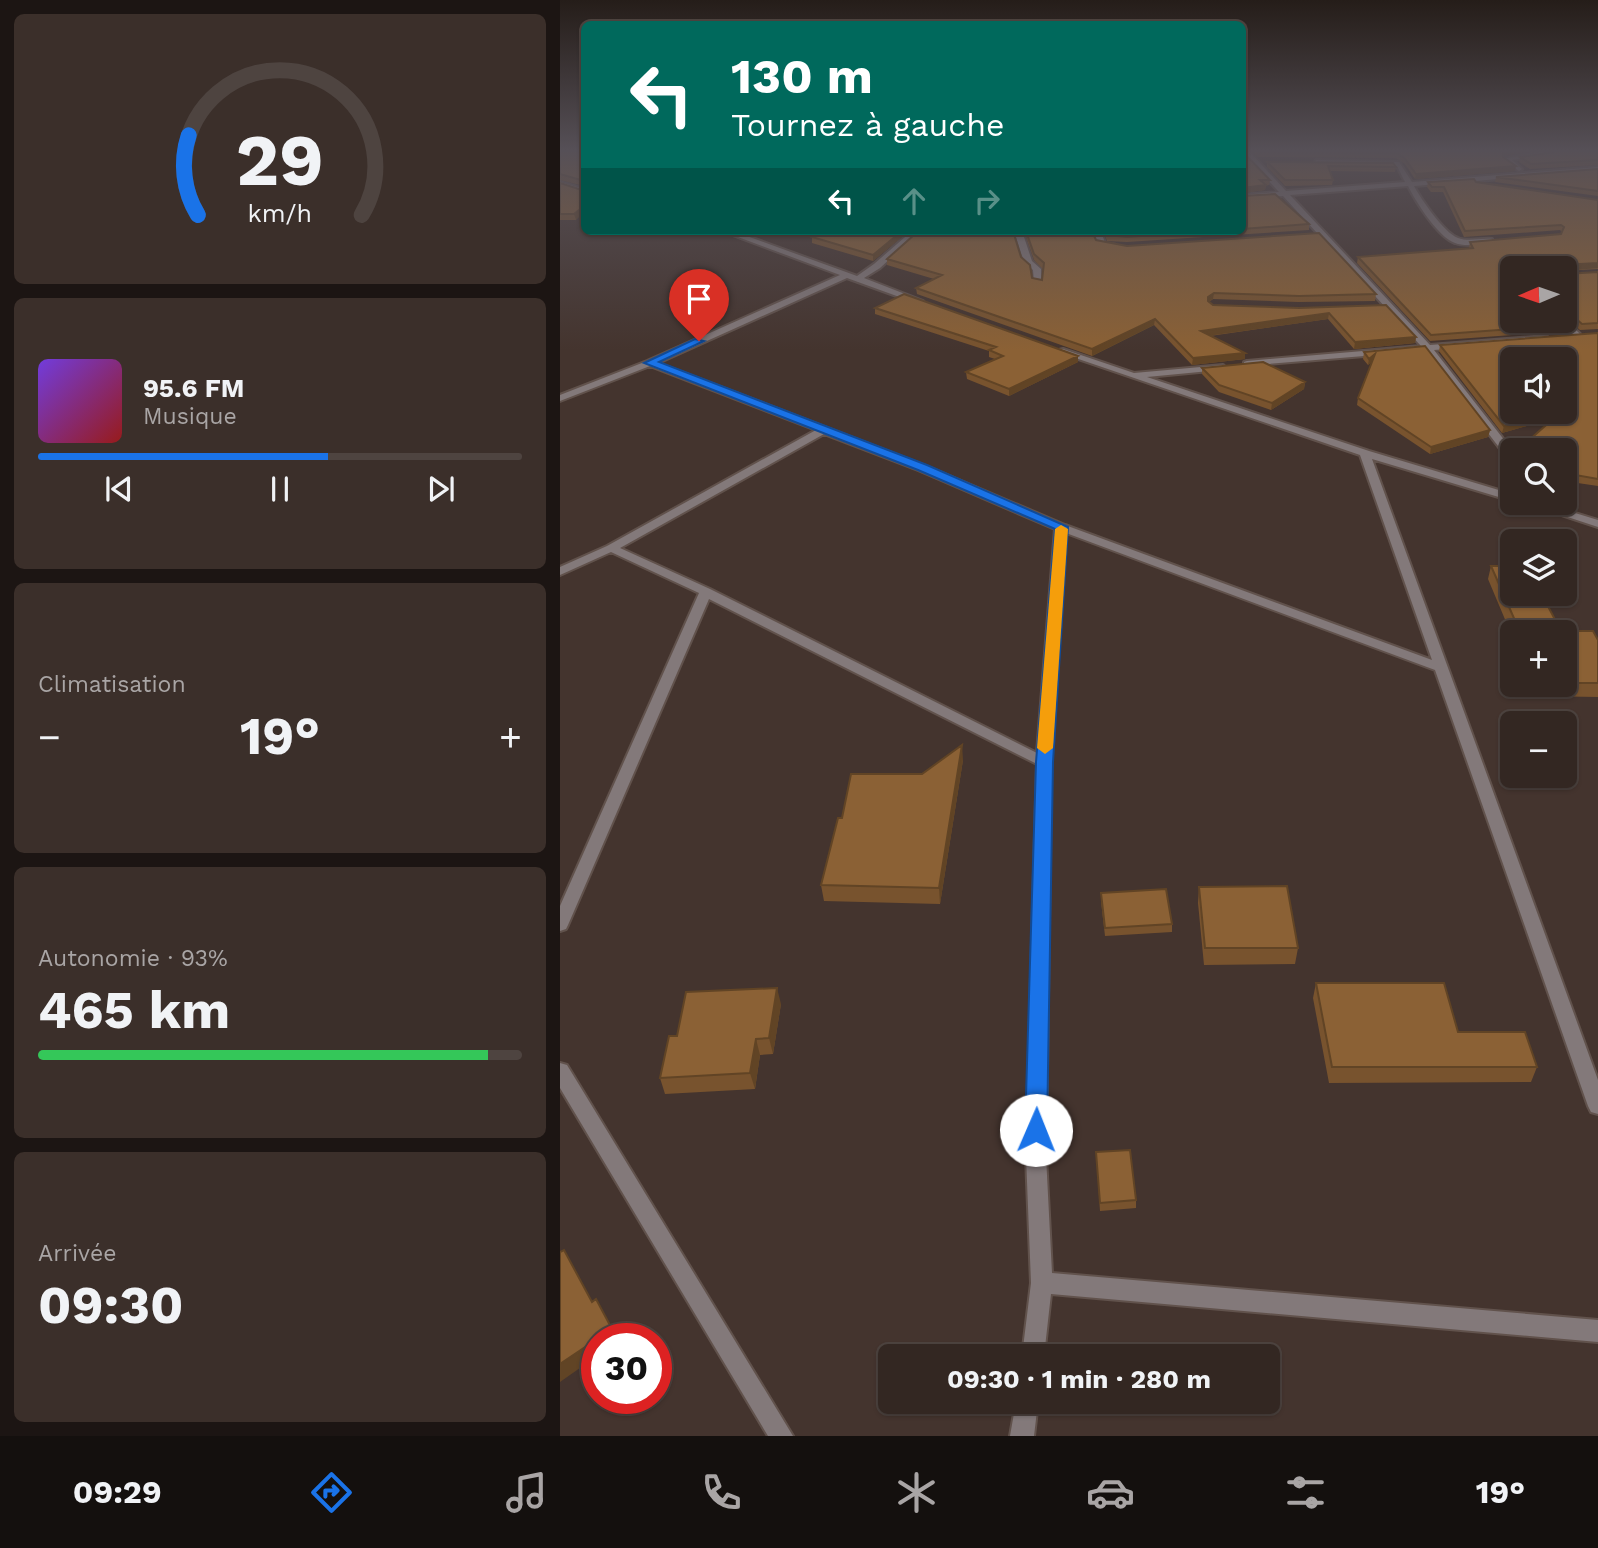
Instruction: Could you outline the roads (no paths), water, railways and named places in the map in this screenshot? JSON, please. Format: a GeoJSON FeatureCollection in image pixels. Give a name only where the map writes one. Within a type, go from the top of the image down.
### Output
{"type":"FeatureCollection","features":[{"type":"Feature","properties":{"kind":"street"},"geometry":{"type":"LineString","coordinates":[[1304,216],[1427,346],[1500,441]]}},
{"type":"Feature","properties":{"kind":"street"},"geometry":{"type":"LineString","coordinates":[[1431,216],[1454,240],[1467,243],[1498,240]]}},
{"type":"Feature","properties":{"kind":"street"},"geometry":{"type":"LineString","coordinates":[[1307,235],[1321,234]]}},
{"type":"Feature","properties":{"kind":"street"},"geometry":{"type":"LineString","coordinates":[[737,235],[933,306]]}},
{"type":"Feature","properties":{"kind":"street"},"geometry":{"type":"LineString","coordinates":[[857,279],[915,235]]}},
{"type":"Feature","properties":{"kind":"street"},"geometry":{"type":"LineString","coordinates":[[1019,235],[1028,262],[1037,269],[1038,282]]}},
{"type":"Feature","properties":{"kind":"street"},"geometry":{"type":"LineString","coordinates":[[1098,235],[1101,245],[1127,247]]}},
{"type":"Feature","properties":{"kind":"street"},"geometry":{"type":"LineString","coordinates":[[560,398],[650,363],[846,275]]}},
{"type":"Feature","properties":{"kind":"street"},"geometry":{"type":"LineString","coordinates":[[1376,306],[1389,305]]}},
{"type":"Feature","properties":{"kind":"street"},"geometry":{"type":"LineString","coordinates":[[1564,337],[1583,335],[1577,330]]}},
{"type":"Feature","properties":{"kind":"street"},"geometry":{"type":"LineString","coordinates":[[1129,375],[1550,337]]}},
{"type":"Feature","properties":{"kind":"street"},"geometry":{"type":"LineString","coordinates":[[1045,345],[1365,453],[1500,494]]}},
{"type":"Feature","properties":{"kind":"street"},"geometry":{"type":"LineString","coordinates":[[650,363],[922,468],[1061,527],[1442,668]]}},
{"type":"Feature","properties":{"kind":"street"},"geometry":{"type":"LineString","coordinates":[[560,572],[611,548],[824,430]]}},
{"type":"Feature","properties":{"kind":"street"},"geometry":{"type":"LineString","coordinates":[[1365,453],[1529,920],[1598,1106]]}},
{"type":"Feature","properties":{"kind":"street"},"geometry":{"type":"LineString","coordinates":[[1569,515],[1598,524]]}},
{"type":"Feature","properties":{"kind":"street"},"geometry":{"type":"LineString","coordinates":[[1034,1344],[1042,1283],[1036,1156],[1044,762],[1061,527]]}},
{"type":"Feature","properties":{"kind":"street"},"geometry":{"type":"LineString","coordinates":[[611,548],[706,592],[1044,762]]}},
{"type":"Feature","properties":{"kind":"street"},"geometry":{"type":"LineString","coordinates":[[560,925],[706,592]]}},
{"type":"Feature","properties":{"kind":"street"},"geometry":{"type":"LineString","coordinates":[[560,1071],[781,1436]]}},
{"type":"Feature","properties":{"kind":"street"},"geometry":{"type":"LineString","coordinates":[[1042,1283],[1598,1331]]}},
{"type":"Feature","properties":{"kind":"street"},"geometry":{"type":"LineString","coordinates":[[1022,1436],[1025,1414]]}}]}
